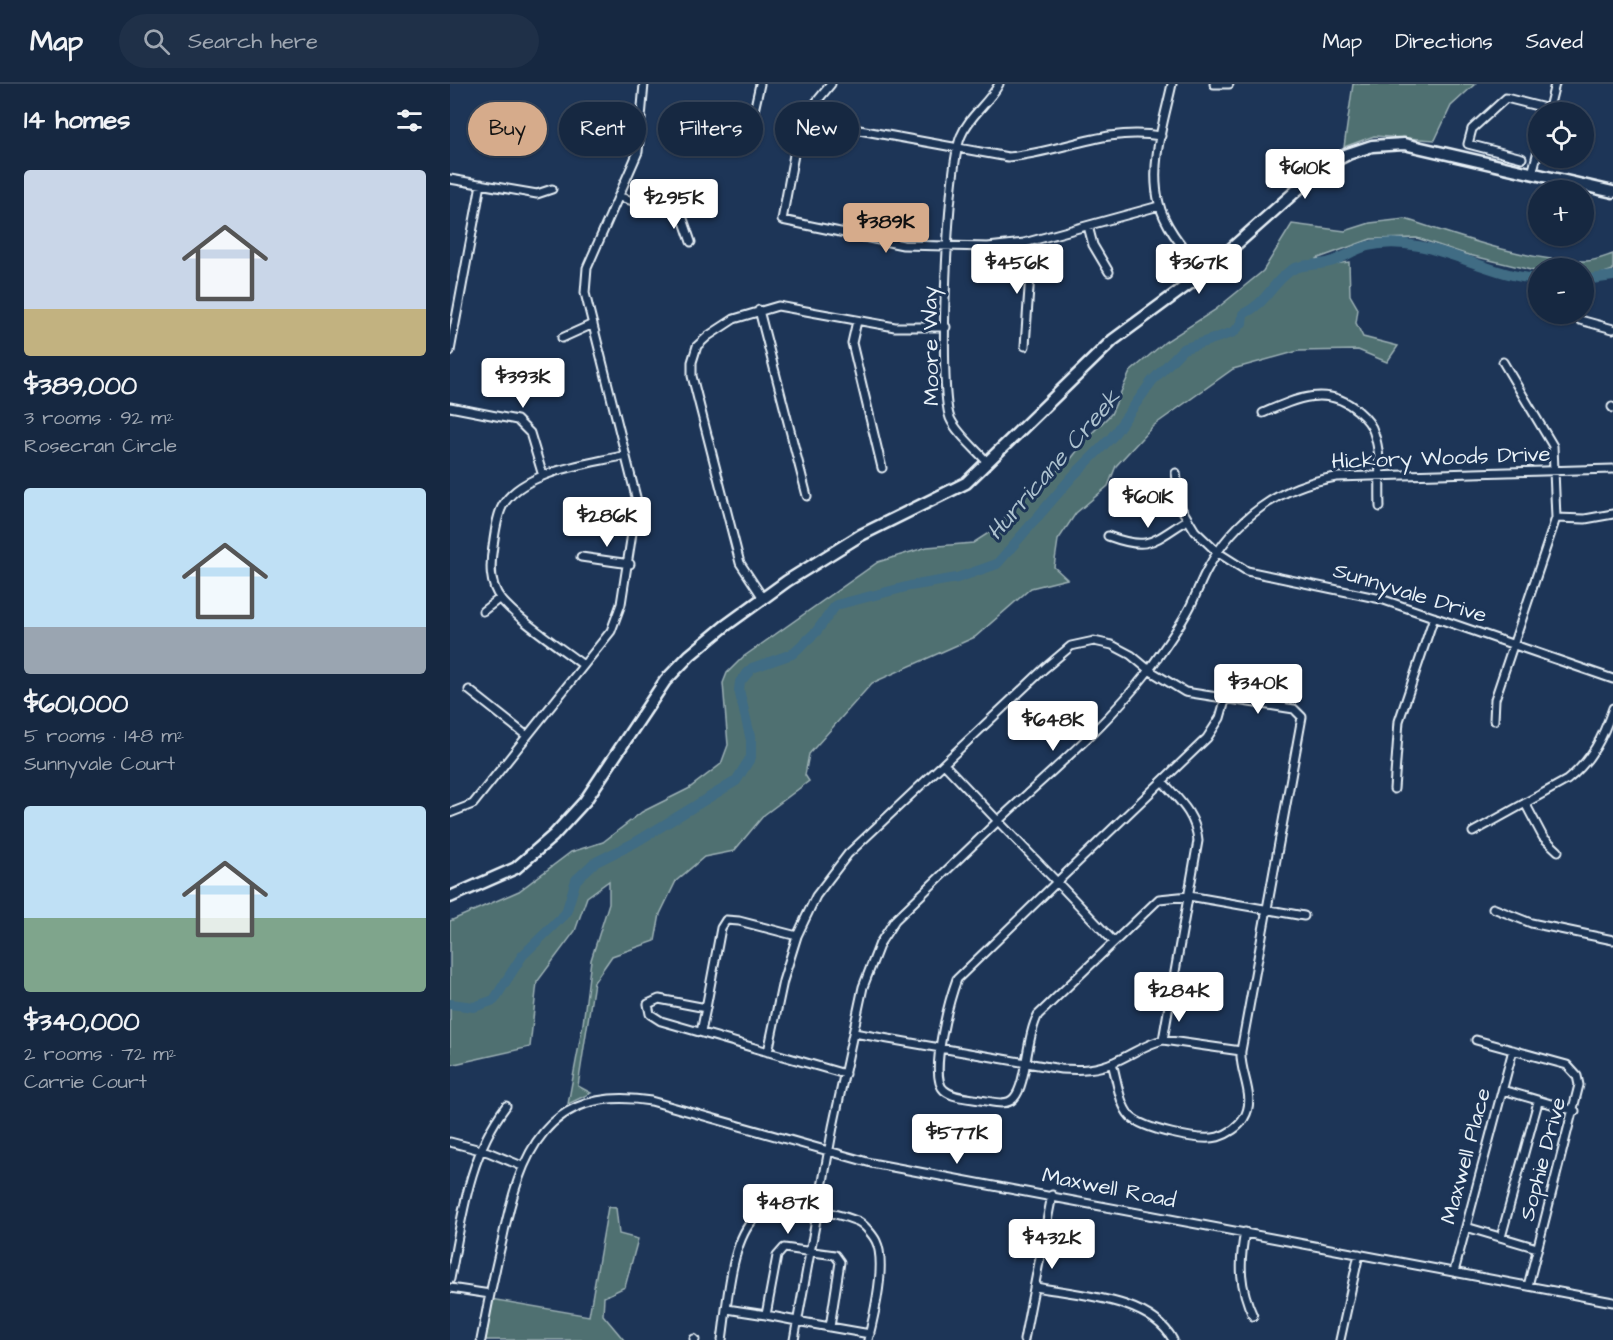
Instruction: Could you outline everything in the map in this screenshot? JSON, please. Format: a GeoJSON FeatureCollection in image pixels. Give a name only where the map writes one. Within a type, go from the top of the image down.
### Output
{"type":"FeatureCollection","features":[{"type":"Feature","properties":{"kind":"main road"},"geometry":{"type":"LineString","coordinates":[[450,897],[516,867],[553,836],[585,801],[665,681],[690,655],[763,598],[861,534],[966,483],[988,464],[1098,353],[1204,273],[1323,167],[1347,154],[1377,145],[1404,144],[1432,148],[1613,192]]}},
{"type":"Feature","properties":{"kind":"street"},"geometry":{"type":"LineString","coordinates":[[450,813],[473,804],[611,631],[621,604],[630,564],[637,501],[585,293],[587,268],[638,152],[644,84]]}},
{"type":"Feature","properties":{"kind":"street"},"geometry":{"type":"LineString","coordinates":[[756,102],[760,84]]}},
{"type":"Feature","properties":{"kind":"street"},"geometry":{"type":"LineString","coordinates":[[815,102],[831,84]]}},
{"type":"Feature","properties":{"kind":"street","name":"Moore Way"},"geometry":{"type":"LineString","coordinates":[[988,464],[951,420],[946,401],[948,246],[950,182],[961,134],[999,84]]}},
{"type":"Feature","properties":{"kind":"street"},"geometry":{"type":"LineString","coordinates":[[1172,84],[1156,174],[1159,206],[1170,228],[1204,273]]}},
{"type":"Feature","properties":{"kind":"street"},"geometry":{"type":"LineString","coordinates":[[1214,84],[1228,84]]}},
{"type":"Feature","properties":{"kind":"street"},"geometry":{"type":"LineString","coordinates":[[1550,102],[1555,84]]}},
{"type":"Feature","properties":{"kind":"street"},"geometry":{"type":"LineString","coordinates":[[1522,158],[1468,144],[1472,129],[1506,98],[1528,105]]}},
{"type":"Feature","properties":{"kind":"street"},"geometry":{"type":"LineString","coordinates":[[859,130],[1008,157],[1025,156],[1119,133],[1161,136]]}},
{"type":"Feature","properties":{"kind":"street"},"geometry":{"type":"LineString","coordinates":[[794,156],[782,220],[903,245],[988,247],[1024,243],[1159,206]]}},
{"type":"Feature","properties":{"kind":"street"},"geometry":{"type":"LineString","coordinates":[[1532,174],[1534,168]]}},
{"type":"Feature","properties":{"kind":"street"},"geometry":{"type":"LineString","coordinates":[[450,179],[537,194],[552,189]]}},
{"type":"Feature","properties":{"kind":"street"},"geometry":{"type":"LineString","coordinates":[[450,351],[481,184]]}},
{"type":"Feature","properties":{"kind":"street"},"geometry":{"type":"LineString","coordinates":[[620,197],[652,207],[680,210],[701,195]]}},
{"type":"Feature","properties":{"kind":"street"},"geometry":{"type":"LineString","coordinates":[[680,210],[691,242]]}},
{"type":"Feature","properties":{"kind":"street"},"geometry":{"type":"LineString","coordinates":[[1088,226],[1093,245],[1109,272]]}},
{"type":"Feature","properties":{"kind":"street"},"geometry":{"type":"LineString","coordinates":[[1024,243],[1030,274],[1025,346]]}},
{"type":"Feature","properties":{"kind":"street"},"geometry":{"type":"LineString","coordinates":[[763,598],[740,563],[693,376],[692,362],[697,346],[734,319],[778,306],[895,327],[946,327]]}},
{"type":"Feature","properties":{"kind":"street"},"geometry":{"type":"LineString","coordinates":[[759,310],[807,496]]}},
{"type":"Feature","properties":{"kind":"street"},"geometry":{"type":"LineString","coordinates":[[857,321],[852,343],[882,468]]}},
{"type":"Feature","properties":{"kind":"street"},"geometry":{"type":"LineString","coordinates":[[562,338],[593,324]]}},
{"type":"Feature","properties":{"kind":"street"},"geometry":{"type":"LineString","coordinates":[[1592,324],[1613,329]]}},
{"type":"Feature","properties":{"kind":"street"},"geometry":{"type":"LineString","coordinates":[[1494,720],[1495,699],[1556,518],[1556,472],[1553,446],[1503,362]]}},
{"type":"Feature","properties":{"kind":"street"},"geometry":{"type":"LineString","coordinates":[[1263,413],[1313,395],[1346,402],[1362,415],[1374,432],[1380,507]]}},
{"type":"Feature","properties":{"kind":"street"},"geometry":{"type":"LineString","coordinates":[[450,407],[517,420],[530,433],[543,476]]}},
{"type":"Feature","properties":{"kind":"street"},"geometry":{"type":"LineString","coordinates":[[583,665],[500,598],[492,581],[490,561],[503,504],[519,487],[543,476],[626,455]]}},
{"type":"Feature","properties":{"kind":"street","name":"Hickory Woods Drive"},"geometry":{"type":"LineString","coordinates":[[794,1340],[816,1212],[863,987],[880,943],[895,920],[1107,718],[1149,670],[1190,607],[1217,552],[1253,512],[1283,493],[1317,480],[1378,474],[1613,469]]}},
{"type":"Feature","properties":{"kind":"street","name":"Sunnyvale Drive"},"geometry":{"type":"LineString","coordinates":[[1176,473],[1177,496],[1187,520],[1195,531],[1234,565],[1264,576],[1357,592],[1613,679]]}},
{"type":"Feature","properties":{"kind":"street"},"geometry":{"type":"LineString","coordinates":[[1556,518],[1585,519],[1613,514]]}},
{"type":"Feature","properties":{"kind":"street"},"geometry":{"type":"LineString","coordinates":[[1107,536],[1132,545],[1144,545],[1187,520]]}},
{"type":"Feature","properties":{"kind":"street"},"geometry":{"type":"LineString","coordinates":[[581,557],[630,564]]}},
{"type":"Feature","properties":{"kind":"street"},"geometry":{"type":"LineString","coordinates":[[483,611],[500,598]]}},
{"type":"Feature","properties":{"kind":"street"},"geometry":{"type":"LineString","coordinates":[[1394,789],[1399,721],[1434,617]]}},
{"type":"Feature","properties":{"kind":"street"},"geometry":{"type":"LineString","coordinates":[[768,1052],[783,981],[797,936],[816,896],[848,854],[1071,646],[1094,641],[1112,645],[1131,655],[1149,670],[1185,692],[1294,709],[1299,712],[1302,727],[1241,1051],[1241,1068],[1248,1092],[1248,1107],[1239,1124],[1230,1132],[1217,1137],[1191,1136],[1148,1127],[1137,1122],[1126,1110],[1112,1063]]}},
{"type":"Feature","properties":{"kind":"street"},"geometry":{"type":"LineString","coordinates":[[469,690],[527,736]]}},
{"type":"Feature","properties":{"kind":"street"},"geometry":{"type":"LineString","coordinates":[[1226,697],[1220,718],[1207,738],[957,980],[951,996],[941,1048],[939,1080],[944,1090],[953,1095],[1001,1103],[1010,1101],[1019,1090],[1030,1028],[1038,1015],[1159,899],[1189,896],[1304,916]]}},
{"type":"Feature","properties":{"kind":"street"},"geometry":{"type":"LineString","coordinates":[[1473,832],[1567,780],[1581,769],[1599,744],[1613,708]]}},
{"type":"Feature","properties":{"kind":"street"},"geometry":{"type":"LineString","coordinates":[[944,764],[1113,942]]}},
{"type":"Feature","properties":{"kind":"street"},"geometry":{"type":"LineString","coordinates":[[1163,782],[1184,805],[1195,822],[1198,841],[1163,1040]]}},
{"type":"Feature","properties":{"kind":"street"},"geometry":{"type":"LineString","coordinates":[[1525,803],[1543,837],[1558,851]]}},
{"type":"Feature","properties":{"kind":"street"},"geometry":{"type":"LineString","coordinates":[[1493,908],[1531,923],[1613,940]]}},
{"type":"Feature","properties":{"kind":"street"},"geometry":{"type":"LineString","coordinates":[[701,1032],[723,923],[739,921],[797,936]]}},
{"type":"Feature","properties":{"kind":"street"},"geometry":{"type":"LineString","coordinates":[[706,1008],[658,999],[648,1004],[648,1010],[654,1017],[845,1074]]}},
{"type":"Feature","properties":{"kind":"street"},"geometry":{"type":"LineString","coordinates":[[854,1033],[1083,1070],[1112,1063],[1163,1040],[1241,1051]]}},
{"type":"Feature","properties":{"kind":"street","name":"Sophie Drive"},"geometry":{"type":"LineString","coordinates":[[1476,1040],[1556,1061],[1573,1071],[1580,1085],[1528,1286]]}},
{"type":"Feature","properties":{"kind":"street","name":"Maxwell Place"},"geometry":{"type":"LineString","coordinates":[[1454,1272],[1513,1050]]}},
{"type":"Feature","properties":{"kind":"street"},"geometry":{"type":"LineString","coordinates":[[1503,1090],[1575,1111]]}},
{"type":"Feature","properties":{"kind":"street","name":"Maxwell Road"},"geometry":{"type":"LineString","coordinates":[[482,1340],[504,1227],[522,1166],[536,1140],[557,1119],[582,1106],[609,1099],[651,1101],[871,1163],[1052,1195],[1613,1302]]}},
{"type":"Feature","properties":{"kind":"street"},"geometry":{"type":"LineString","coordinates":[[1501,1238],[1538,1102]]}},
{"type":"Feature","properties":{"kind":"street"},"geometry":{"type":"LineString","coordinates":[[450,1279],[471,1178],[490,1129],[506,1106]]}},
{"type":"Feature","properties":{"kind":"street"},"geometry":{"type":"LineString","coordinates":[[450,1142],[481,1150],[522,1166]]}},
{"type":"Feature","properties":{"kind":"street"},"geometry":{"type":"LineString","coordinates":[[1024,1340],[1052,1195]]}},
{"type":"Feature","properties":{"kind":"street"},"geometry":{"type":"LineString","coordinates":[[722,1340],[727,1309],[742,1236],[753,1221],[767,1210],[790,1208],[859,1222],[876,1241],[881,1269],[869,1337],[830,1327],[727,1309]]}},
{"type":"Feature","properties":{"kind":"street"},"geometry":{"type":"LineString","coordinates":[[1466,1227],[1537,1248]]}},
{"type":"Feature","properties":{"kind":"street"},"geometry":{"type":"LineString","coordinates":[[1245,1232],[1240,1276],[1244,1297],[1253,1316]]}},
{"type":"Feature","properties":{"kind":"street"},"geometry":{"type":"LineString","coordinates":[[766,1315],[779,1251],[792,1247],[810,1250],[835,1255],[840,1262],[830,1327]]}},
{"type":"Feature","properties":{"kind":"street"},"geometry":{"type":"LineString","coordinates":[[1340,1340],[1359,1254]]}},
{"type":"Feature","properties":{"kind":"street"},"geometry":{"type":"LineString","coordinates":[[1036,1287],[1136,1307],[1169,1333],[1173,1340]]}},
{"type":"Feature","properties":{"kind":"street"},"geometry":{"type":"LineString","coordinates":[[450,1288],[490,1294]]}},
{"type":"Feature","properties":{"kind":"green space"},"geometry":{"type":"Polygon","coordinates":[[[1353,84],[1475,84],[1451,106],[1435,140],[1374,136],[1344,147],[1353,84]]]}},
{"type":"Feature","properties":{"kind":"green space"},"geometry":{"type":"Polygon","coordinates":[[[889,209],[895,209],[899,216],[895,223],[889,223],[885,219],[885,213],[889,209]]]}},
{"type":"Feature","properties":{"kind":"green space"},"geometry":{"type":"Polygon","coordinates":[[[1405,219],[1495,247],[1542,258],[1528,258],[1528,269],[1465,254],[1417,238],[1371,239],[1316,259],[1320,266],[1349,262],[1350,295],[1358,309],[1356,323],[1363,337],[1398,346],[1387,362],[1358,350],[1298,351],[1233,369],[1153,426],[1116,466],[1108,486],[1076,513],[1058,540],[1054,567],[1067,579],[1031,588],[975,637],[872,683],[809,754],[805,775],[809,781],[764,815],[734,851],[704,857],[676,881],[660,914],[655,941],[612,956],[594,982],[578,1086],[591,1093],[568,1104],[583,1024],[591,960],[609,903],[609,881],[587,897],[575,931],[537,982],[530,1047],[450,1065],[450,921],[519,891],[571,852],[603,842],[642,812],[688,789],[721,764],[728,745],[723,683],[727,673],[743,657],[878,562],[927,547],[973,543],[998,527],[1021,495],[1067,464],[1088,437],[1111,414],[1130,372],[1165,342],[1215,310],[1263,271],[1292,224],[1345,231],[1370,223],[1405,219]]]}},
{"type":"Feature","properties":{"kind":"green space"},"geometry":{"type":"Polygon","coordinates":[[[1613,254],[1613,270],[1594,275],[1594,260],[1613,254]]]}},
{"type":"Feature","properties":{"kind":"green space"},"geometry":{"type":"Polygon","coordinates":[[[608,1207],[616,1208],[619,1234],[638,1239],[625,1287],[604,1297],[603,1315],[624,1340],[482,1340],[491,1299],[589,1316],[608,1207]]]}},
{"type":"Feature","properties":{"kind":"waterway","name":"Hurricane Creek"},"geometry":{"type":"LineString","coordinates":[[450,1004],[474,1007],[494,1000],[522,956],[566,913],[576,880],[594,863],[636,842],[736,781],[751,757],[751,740],[739,690],[740,682],[752,668],[792,654],[816,632],[836,605],[910,586],[957,578],[997,564],[1072,477],[1112,437],[1152,381],[1183,349],[1234,332],[1242,323],[1243,314],[1257,305],[1283,276],[1294,268],[1330,262],[1358,249],[1390,243],[1433,249],[1497,271],[1528,277]]}},
{"type":"Feature","properties":{"kind":"waterway","name":"Hurricane Creek"},"geometry":{"type":"LineString","coordinates":[[1594,279],[1613,276]]}}]}
